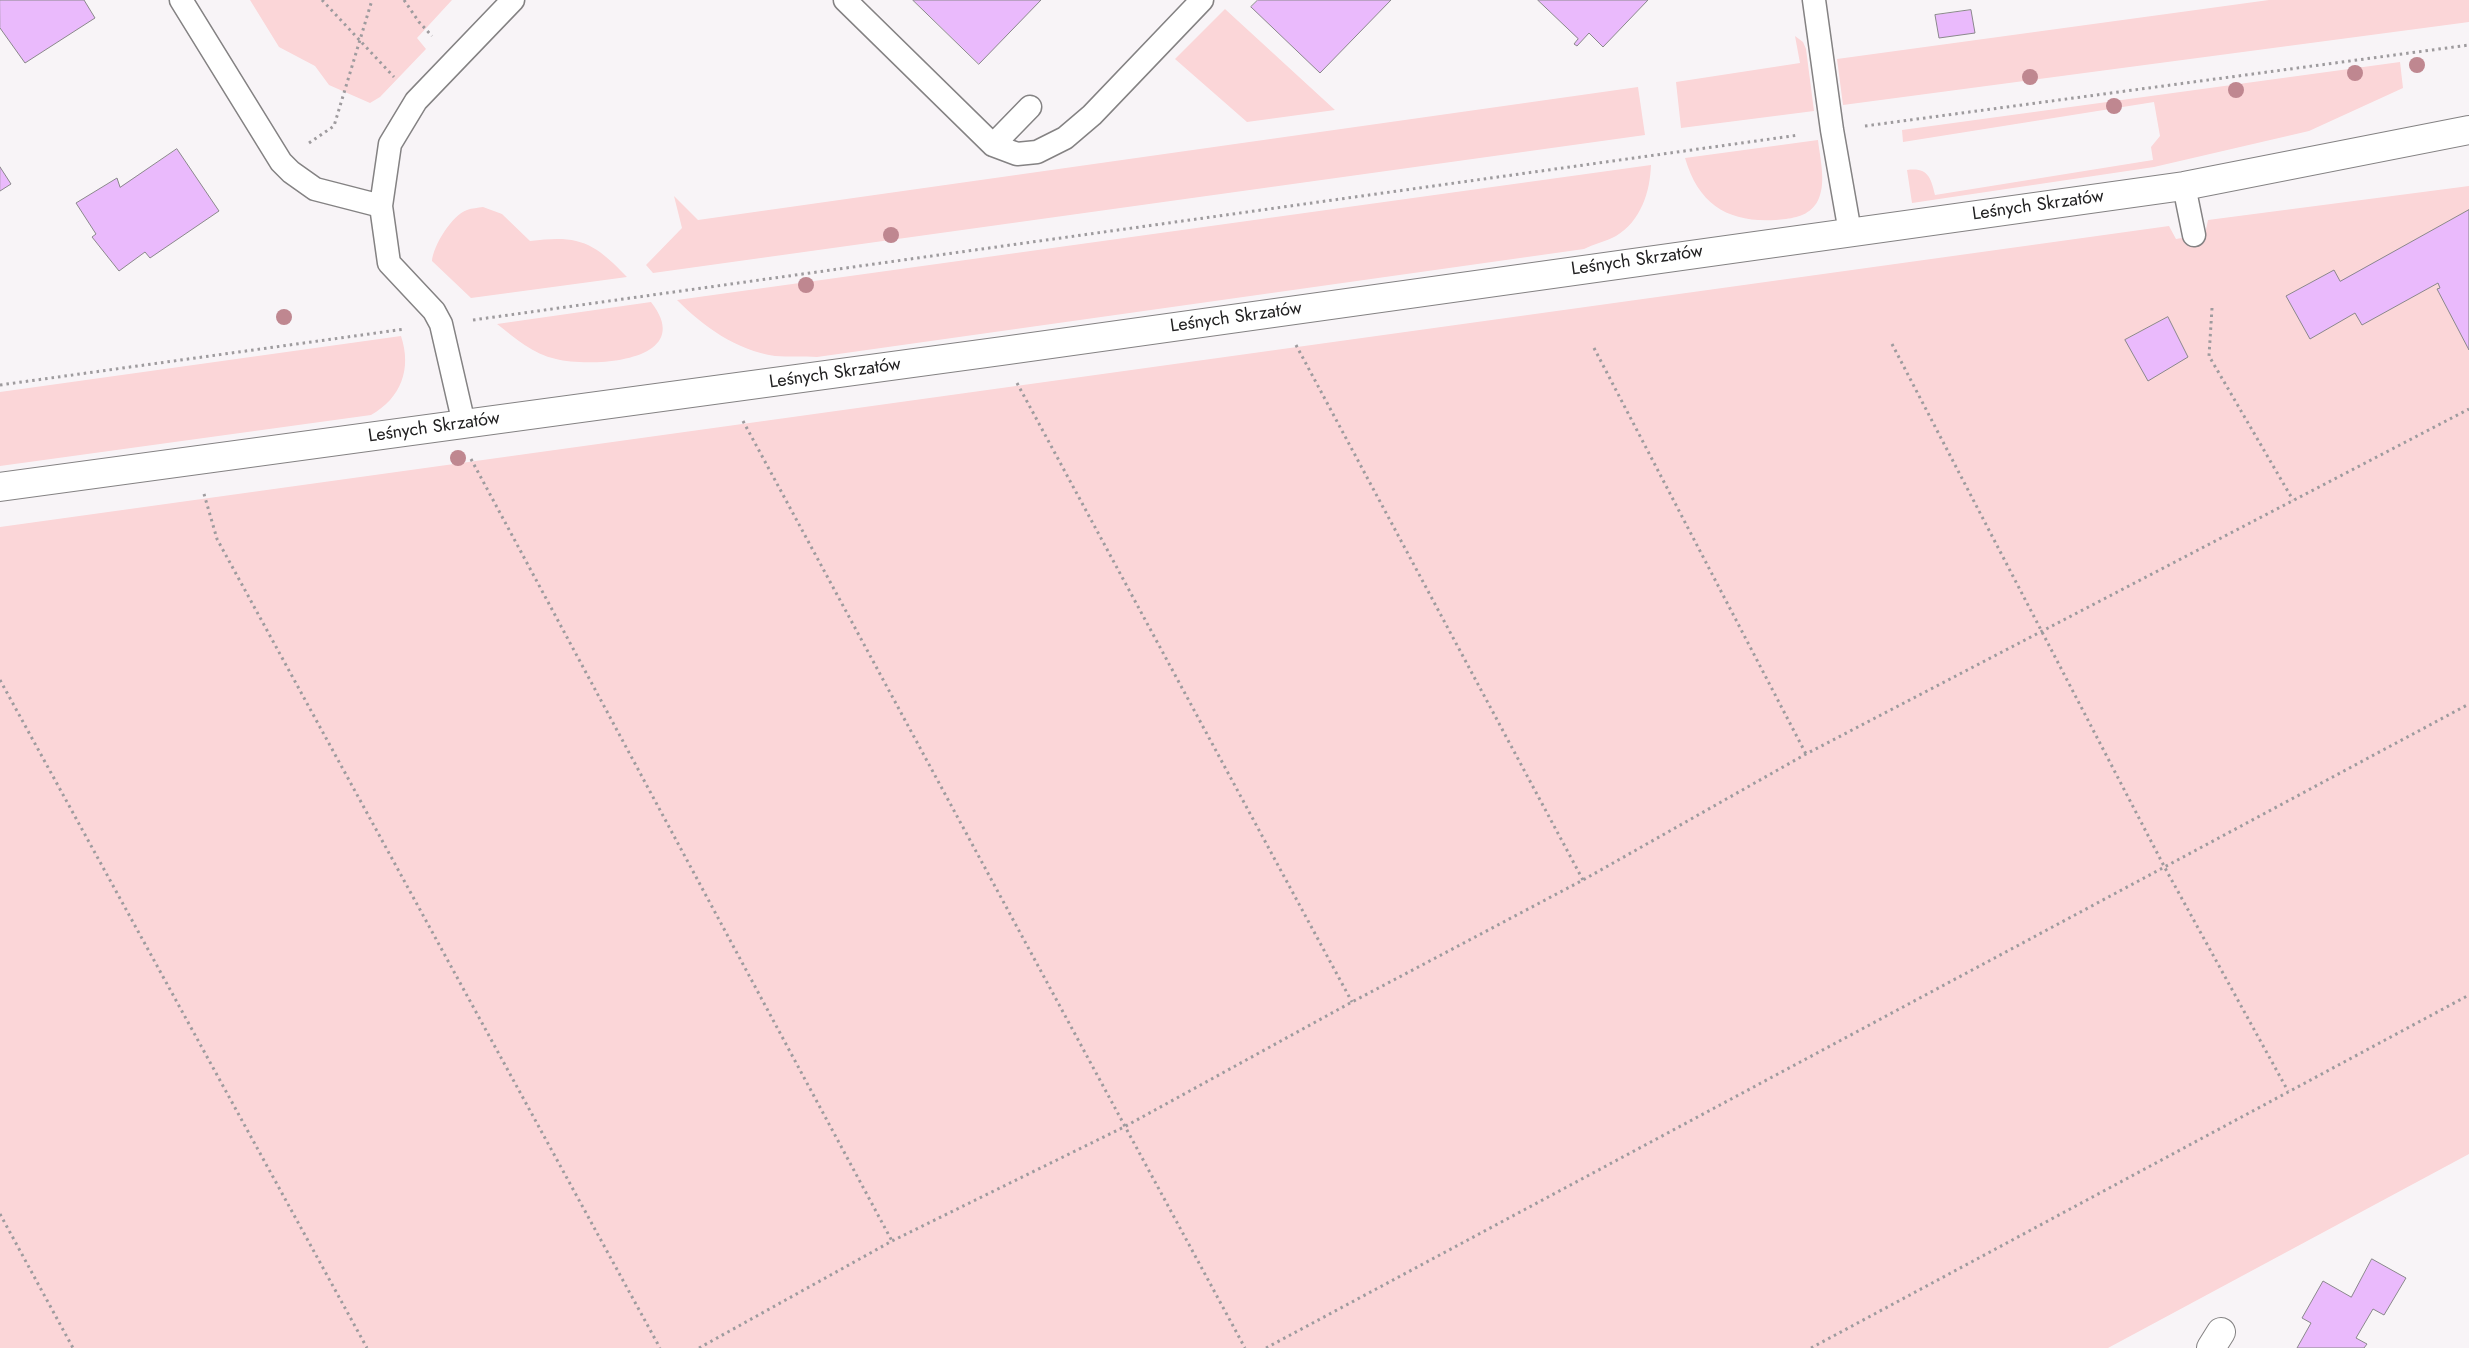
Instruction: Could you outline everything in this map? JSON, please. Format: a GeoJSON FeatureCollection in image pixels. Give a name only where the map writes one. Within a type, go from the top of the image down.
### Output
{"type":"FeatureCollection","features":[{"type":"Feature","properties":{"kind":"street","name":"Leśnych Skrzatów"},"geometry":{"type":"LineString","coordinates":[[0,487],[2184,186],[2469,130]]}},
{"type":"Feature","properties":{"kind":"lane"},"geometry":{"type":"LineString","coordinates":[[181,0],[281,162],[315,189],[381,206]]}},
{"type":"Feature","properties":{"kind":"lane"},"geometry":{"type":"LineString","coordinates":[[464,424],[441,324],[434,311],[389,263],[381,206],[390,144],[416,101],[513,0]]}},
{"type":"Feature","properties":{"kind":"lane"},"geometry":{"type":"LineString","coordinates":[[845,0],[993,145],[1017,154],[1037,152],[1064,138],[1092,115],[1202,0]]}},
{"type":"Feature","properties":{"kind":"lane"},"geometry":{"type":"LineString","coordinates":[[1814,0],[1832,130],[1850,232]]}},
{"type":"Feature","properties":{"kind":"lane"},"geometry":{"type":"LineString","coordinates":[[993,145],[1030,107]]}},
{"type":"Feature","properties":{"kind":"lane"},"geometry":{"type":"LineString","coordinates":[[2184,186],[2194,236]]}},
{"type":"Feature","properties":{"kind":"path"},"geometry":{"type":"LineString","coordinates":[[322,0],[416,101]]}},
{"type":"Feature","properties":{"kind":"path"},"geometry":{"type":"LineString","coordinates":[[281,162],[334,126],[372,0]]}},
{"type":"Feature","properties":{"kind":"path"},"geometry":{"type":"LineString","coordinates":[[404,0],[419,22],[456,59]]}},
{"type":"Feature","properties":{"kind":"path"},"geometry":{"type":"LineString","coordinates":[[1856,127],[2469,45]]}},
{"type":"Feature","properties":{"kind":"path"},"geometry":{"type":"LineString","coordinates":[[491,317],[1807,133]]}},
{"type":"Feature","properties":{"kind":"path"},"geometry":{"type":"LineString","coordinates":[[2212,308],[2209,356],[2294,500]]}},
{"type":"Feature","properties":{"kind":"path"},"geometry":{"type":"LineString","coordinates":[[0,384],[397,330]]}},
{"type":"Feature","properties":{"kind":"path"},"geometry":{"type":"LineString","coordinates":[[1892,344],[2165,868],[2288,1092]]}},
{"type":"Feature","properties":{"kind":"path"},"geometry":{"type":"LineString","coordinates":[[1297,347],[1583,880]]}},
{"type":"Feature","properties":{"kind":"path"},"geometry":{"type":"LineString","coordinates":[[1594,348],[1806,754]]}},
{"type":"Feature","properties":{"kind":"path"},"geometry":{"type":"LineString","coordinates":[[1018,386],[1352,1002]]}},
{"type":"Feature","properties":{"kind":"path"},"geometry":{"type":"LineString","coordinates":[[700,1348],[892,1241],[1124,1127],[1352,1002],[1583,880],[1806,754],[2469,409]]}},
{"type":"Feature","properties":{"kind":"path"},"geometry":{"type":"LineString","coordinates":[[745,425],[1245,1348]]}},
{"type":"Feature","properties":{"kind":"path"},"geometry":{"type":"LineString","coordinates":[[472,462],[892,1241]]}},
{"type":"Feature","properties":{"kind":"path"},"geometry":{"type":"LineString","coordinates":[[205,499],[217,539],[660,1348]]}},
{"type":"Feature","properties":{"kind":"path"},"geometry":{"type":"LineString","coordinates":[[0,680],[367,1348]]}},
{"type":"Feature","properties":{"kind":"path"},"geometry":{"type":"LineString","coordinates":[[1266,1348],[2469,704]]}},
{"type":"Feature","properties":{"kind":"path"},"geometry":{"type":"LineString","coordinates":[[1811,1348],[2469,995]]}},
{"type":"Feature","properties":{"kind":"path"},"geometry":{"type":"LineString","coordinates":[[0,1214],[73,1348]]}},
{"type":"Feature","properties":{"kind":"shaded area"},"geometry":{"type":"Polygon","coordinates":[[[250,0],[452,0],[417,38],[426,49],[380,97],[370,103],[329,85],[315,66],[279,47],[250,0]]]}},
{"type":"Feature","properties":{"kind":"shaded area"},"geometry":{"type":"Polygon","coordinates":[[[2269,0],[2469,0],[2469,22],[1843,105],[1837,59],[2269,0]]]}},
{"type":"Feature","properties":{"kind":"shaded area"},"geometry":{"type":"Polygon","coordinates":[[[1225,9],[1335,110],[1247,122],[1175,59],[1225,9]]]}},
{"type":"Feature","properties":{"kind":"shaded area"},"geometry":{"type":"Polygon","coordinates":[[[1795,36],[1803,42],[1806,49],[1814,111],[1681,128],[1676,82],[1800,63],[1795,36]]]}},
{"type":"Feature","properties":{"kind":"shaded area"},"geometry":{"type":"Polygon","coordinates":[[[2400,62],[2403,88],[2309,131],[2154,167],[1912,203],[1907,170],[1920,170],[1924,172],[1930,179],[1935,195],[2153,160],[2151,147],[2160,136],[2154,102],[1903,142],[1902,130],[2400,62]]]}},
{"type":"Feature","properties":{"kind":"shaded area"},"geometry":{"type":"Polygon","coordinates":[[[1638,87],[1645,135],[653,273],[646,265],[682,228],[674,196],[698,220],[1638,87]]]}},
{"type":"Feature","properties":{"kind":"shaded area"},"geometry":{"type":"Polygon","coordinates":[[[1818,140],[1822,177],[1819,198],[1810,211],[1786,219],[1751,219],[1736,216],[1722,210],[1710,202],[1700,190],[1685,158],[1818,140]]]}},
{"type":"Feature","properties":{"kind":"shaded area"},"geometry":{"type":"Polygon","coordinates":[[[1651,165],[1646,195],[1638,214],[1632,222],[1616,236],[1584,249],[817,357],[775,356],[747,349],[710,328],[677,300],[1651,165]]]}},
{"type":"Feature","properties":{"kind":"shaded area"},"geometry":{"type":"Polygon","coordinates":[[[2469,186],[2469,1154],[2108,1348],[0,1348],[0,527],[2169,226],[2176,239],[2205,234],[2208,220],[2469,186]]]}},
{"type":"Feature","properties":{"kind":"shaded area"},"geometry":{"type":"Polygon","coordinates":[[[483,207],[502,214],[530,241],[561,239],[584,243],[604,255],[627,277],[471,298],[432,261],[436,247],[444,232],[455,218],[467,210],[483,207]]]}},
{"type":"Feature","properties":{"kind":"shaded area"},"geometry":{"type":"Polygon","coordinates":[[[651,302],[662,322],[661,337],[651,349],[614,361],[572,362],[548,357],[525,345],[497,324],[651,302]]]}},
{"type":"Feature","properties":{"kind":"shaded area"},"geometry":{"type":"Polygon","coordinates":[[[401,336],[405,360],[401,382],[390,400],[371,415],[0,466],[0,392],[401,336]]]}},
{"type":"Feature","properties":{"kind":"building"},"geometry":{"type":"Polygon","coordinates":[[[0,0],[84,0],[95,18],[25,63],[0,28],[0,0]]]}},
{"type":"Feature","properties":{"kind":"building"},"geometry":{"type":"Polygon","coordinates":[[[913,0],[1041,0],[979,64],[913,0]]]}},
{"type":"Feature","properties":{"kind":"building"},"geometry":{"type":"Polygon","coordinates":[[[1258,0],[1391,0],[1320,73],[1251,7],[1258,0]]]}},
{"type":"Feature","properties":{"kind":"building"},"geometry":{"type":"Polygon","coordinates":[[[1538,0],[1648,0],[1603,47],[1589,33],[1577,46],[1574,44],[1578,39],[1538,0]]]}},
{"type":"Feature","properties":{"kind":"building"},"geometry":{"type":"Polygon","coordinates":[[[1971,10],[1975,33],[1939,38],[1935,15],[1971,10]]]}},
{"type":"Feature","properties":{"kind":"building"},"geometry":{"type":"Polygon","coordinates":[[[177,149],[219,211],[150,258],[145,252],[119,271],[92,237],[96,234],[76,203],[117,178],[120,187],[177,149]]]}},
{"type":"Feature","properties":{"kind":"building"},"geometry":{"type":"Polygon","coordinates":[[[0,167],[11,184],[0,191],[0,167]]]}},
{"type":"Feature","properties":{"kind":"building"},"geometry":{"type":"Polygon","coordinates":[[[2469,210],[2469,350],[2437,289],[2440,288],[2438,283],[2362,325],[2355,313],[2310,339],[2286,296],[2334,270],[2340,281],[2469,210]]]}},
{"type":"Feature","properties":{"kind":"building"},"geometry":{"type":"Polygon","coordinates":[[[2168,317],[2188,357],[2148,381],[2125,340],[2168,317]]]}},
{"type":"Feature","properties":{"kind":"building"},"geometry":{"type":"Polygon","coordinates":[[[2372,1259],[2406,1278],[2384,1315],[2373,1309],[2356,1338],[2367,1344],[2364,1348],[2297,1348],[2311,1323],[2302,1318],[2323,1281],[2351,1297],[2372,1259]]]}}]}
